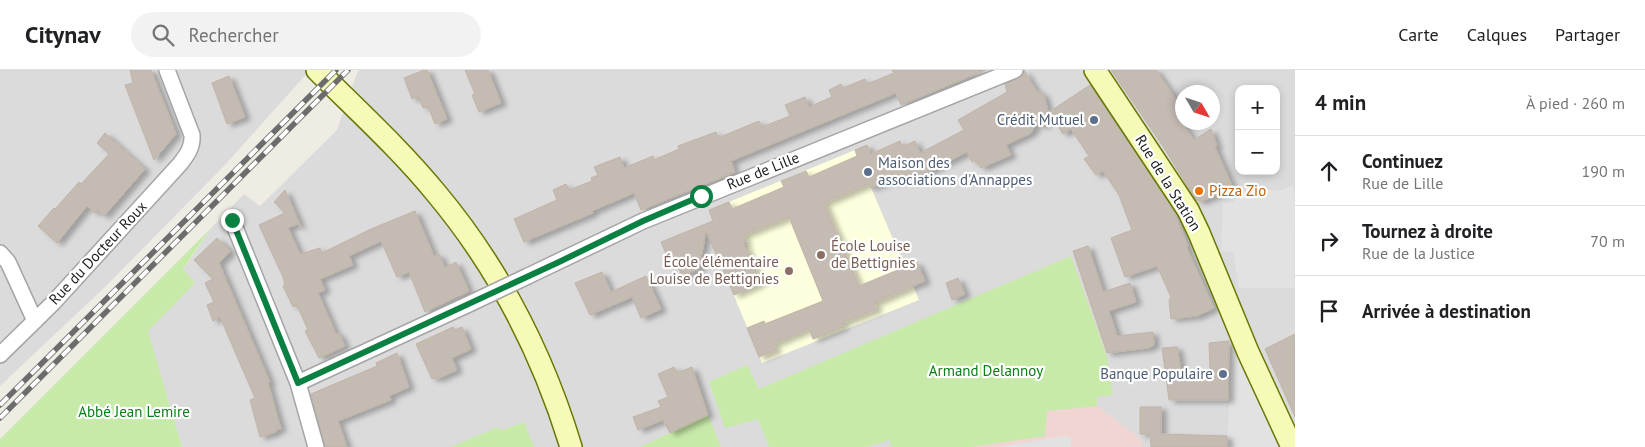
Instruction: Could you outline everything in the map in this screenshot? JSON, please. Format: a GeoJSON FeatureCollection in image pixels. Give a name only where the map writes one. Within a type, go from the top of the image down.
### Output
{"type":"FeatureCollection","features":[{"type":"Feature","properties":{"kind":"main road"},"geometry":{"type":"LineString","coordinates":[[317,70],[401,154],[436,192],[465,230],[501,286],[532,344],[552,393],[570,447]]}},
{"type":"Feature","properties":{"kind":"main road","name":"Rue de la Station"},"geometry":{"type":"LineString","coordinates":[[1095,70],[1188,210],[1292,447]]}},
{"type":"Feature","properties":{"kind":"street","name":"Rue du Docteur Roux"},"geometry":{"type":"LineString","coordinates":[[0,355],[35,321],[180,164],[192,146],[192,135],[167,70]]}},
{"type":"Feature","properties":{"kind":"street","name":"Rue de Lille"},"geometry":{"type":"LineString","coordinates":[[298,383],[658,214],[1014,70]]}},
{"type":"Feature","properties":{"kind":"street"},"geometry":{"type":"LineString","coordinates":[[232,220],[298,383],[316,447]]}},
{"type":"Feature","properties":{"kind":"street"},"geometry":{"type":"LineString","coordinates":[[0,253],[8,262],[35,321]]}},
{"type":"Feature","properties":{"kind":"shaded area"},"geometry":{"type":"Polygon","coordinates":[[[0,70],[310,70],[224,166],[105,287],[0,386],[0,70]]]}},
{"type":"Feature","properties":{"kind":"shaded area"},"geometry":{"type":"Polygon","coordinates":[[[360,70],[1295,70],[1295,447],[182,447],[147,331],[195,283],[183,270],[211,228],[244,194],[260,206],[337,130],[357,73],[360,70]]]}},
{"type":"Feature","properties":{"kind":"shaded area","name":"École Louise de Bettignies"},"geometry":{"type":"Polygon","coordinates":[[[855,150],[919,300],[762,363],[710,238],[748,252],[746,242],[729,202],[855,150]]]}},
{"type":"Feature","properties":{"kind":"shaded area"},"geometry":{"type":"Polygon","coordinates":[[[1293,185],[1295,203],[1294,288],[1239,288],[1233,252],[1221,251],[1223,203],[1235,203],[1235,194],[1249,189],[1282,190],[1293,185]]]}},
{"type":"Feature","properties":{"kind":"shaded area"},"geometry":{"type":"Polygon","coordinates":[[[1238,343],[1283,447],[1227,447],[1232,344],[1238,343]]]}},
{"type":"Feature","properties":{"kind":"shaded area"},"geometry":{"type":"Polygon","coordinates":[[[1097,406],[1141,439],[1142,447],[971,447],[1045,436],[1047,411],[1097,406]]]}},
{"type":"Feature","properties":{"kind":"shaded area"},"geometry":{"type":"Polygon","coordinates":[[[1064,436],[1071,437],[1071,447],[998,447],[1064,436]]]}},
{"type":"Feature","properties":{"kind":"green space","name":"Abbé Jean Lemire"},"geometry":{"type":"Polygon","coordinates":[[[211,228],[183,269],[195,283],[148,331],[182,447],[0,447],[0,439],[211,228]]]}},
{"type":"Feature","properties":{"kind":"green space","name":"Armand Delannoy"},"geometry":{"type":"Polygon","coordinates":[[[1071,256],[1107,357],[1113,395],[1097,397],[1097,406],[1047,411],[1045,436],[971,447],[892,447],[889,440],[866,447],[769,447],[758,419],[725,428],[709,382],[747,365],[759,389],[1071,256]]]}},
{"type":"Feature","properties":{"kind":"green space"},"geometry":{"type":"Polygon","coordinates":[[[708,415],[721,447],[640,447],[708,415]]]}},
{"type":"Feature","properties":{"kind":"green space"},"geometry":{"type":"Polygon","coordinates":[[[524,422],[534,447],[451,447],[498,427],[500,431],[524,422]]]}},
{"type":"Feature","properties":{"kind":"building"},"geometry":{"type":"Polygon","coordinates":[[[130,70],[151,70],[176,134],[154,160],[125,85],[133,83],[130,70]]]}},
{"type":"Feature","properties":{"kind":"building"},"geometry":{"type":"Polygon","coordinates":[[[427,70],[447,119],[435,124],[428,106],[423,108],[418,96],[412,99],[404,78],[427,70]]]}},
{"type":"Feature","properties":{"kind":"building"},"geometry":{"type":"Polygon","coordinates":[[[465,70],[488,70],[501,103],[479,112],[472,95],[475,94],[465,70]]]}},
{"type":"Feature","properties":{"kind":"building"},"geometry":{"type":"Polygon","coordinates":[[[892,70],[985,70],[901,105],[896,93],[731,161],[735,172],[641,210],[634,193],[592,211],[593,213],[524,242],[514,219],[557,200],[553,190],[566,184],[569,190],[592,181],[591,178],[598,175],[594,167],[620,157],[624,168],[653,156],[654,160],[679,149],[678,146],[716,132],[718,138],[759,121],[762,127],[790,116],[785,105],[805,97],[809,107],[832,97],[829,90],[841,84],[843,88],[865,79],[867,84],[894,73],[892,70]]]}},
{"type":"Feature","properties":{"kind":"building"},"geometry":{"type":"Polygon","coordinates":[[[1024,70],[1036,90],[1044,95],[1049,115],[1044,126],[1036,123],[1031,133],[1006,145],[1011,155],[981,168],[976,160],[972,162],[967,152],[908,182],[904,177],[893,182],[892,179],[871,188],[869,184],[824,203],[859,286],[917,262],[925,281],[874,303],[877,309],[842,323],[843,327],[813,339],[809,329],[773,344],[776,350],[759,357],[747,328],[764,321],[765,324],[823,301],[789,217],[743,235],[746,242],[744,243],[761,283],[734,295],[706,231],[699,269],[682,276],[677,263],[671,265],[661,242],[713,221],[709,210],[729,202],[732,209],[784,187],[781,181],[806,171],[809,177],[857,156],[855,150],[867,145],[871,154],[900,141],[902,147],[915,141],[920,153],[964,130],[958,120],[1007,92],[1005,84],[1019,78],[1023,75],[1024,70]]]}},
{"type":"Feature","properties":{"kind":"building"},"geometry":{"type":"Polygon","coordinates":[[[1111,70],[1156,70],[1175,98],[1175,130],[1187,130],[1194,140],[1211,130],[1217,146],[1215,147],[1233,188],[1202,201],[1196,200],[1163,146],[1111,70]]]}},
{"type":"Feature","properties":{"kind":"building"},"geometry":{"type":"Polygon","coordinates":[[[229,76],[245,117],[227,124],[212,83],[229,76]]]}},
{"type":"Feature","properties":{"kind":"building"},"geometry":{"type":"Polygon","coordinates":[[[1090,85],[1173,209],[1188,246],[1186,246],[1214,308],[1197,316],[1171,319],[1169,300],[1171,297],[1157,266],[1125,277],[1111,238],[1132,230],[1119,195],[1103,171],[1096,175],[1084,159],[1089,156],[1071,129],[1063,134],[1049,112],[1090,85]]]}},
{"type":"Feature","properties":{"kind":"building"},"geometry":{"type":"Polygon","coordinates":[[[105,133],[145,169],[104,216],[97,210],[95,213],[87,206],[57,243],[38,226],[79,182],[81,184],[109,154],[97,143],[105,133]]]}},
{"type":"Feature","properties":{"kind":"building"},"geometry":{"type":"Polygon","coordinates":[[[285,190],[301,227],[297,224],[288,228],[300,254],[320,248],[322,253],[371,229],[415,211],[434,256],[439,254],[445,268],[456,262],[469,291],[425,312],[409,272],[397,277],[381,241],[349,256],[353,265],[320,279],[325,290],[318,293],[336,334],[339,333],[345,346],[319,358],[305,331],[308,330],[297,305],[293,307],[283,286],[285,285],[283,277],[259,225],[285,213],[274,202],[285,190]]]}},
{"type":"Feature","properties":{"kind":"building"},"geometry":{"type":"Polygon","coordinates":[[[217,238],[231,251],[219,263],[270,382],[268,383],[281,429],[260,437],[250,400],[255,398],[220,317],[213,321],[207,305],[214,302],[205,283],[213,279],[194,260],[217,238]]]}},
{"type":"Feature","properties":{"kind":"building"},"geometry":{"type":"Polygon","coordinates":[[[1088,246],[1103,292],[1130,283],[1136,302],[1109,311],[1117,336],[1153,332],[1154,345],[1148,348],[1107,353],[1073,251],[1088,246]]]}},
{"type":"Feature","properties":{"kind":"building"},"geometry":{"type":"Polygon","coordinates":[[[602,272],[611,292],[646,276],[661,309],[641,318],[632,297],[590,315],[575,283],[602,272]]]}},
{"type":"Feature","properties":{"kind":"building"},"geometry":{"type":"Polygon","coordinates":[[[958,278],[965,294],[952,300],[946,283],[958,278]]]}},
{"type":"Feature","properties":{"kind":"building"},"geometry":{"type":"Polygon","coordinates":[[[453,327],[455,330],[462,327],[471,349],[452,358],[457,370],[437,379],[436,377],[432,379],[416,344],[453,327]]]}},
{"type":"Feature","properties":{"kind":"building"},"geometry":{"type":"Polygon","coordinates":[[[1295,334],[1295,417],[1265,349],[1295,334]]]}},
{"type":"Feature","properties":{"kind":"building"},"geometry":{"type":"Polygon","coordinates":[[[1229,341],[1228,400],[1169,400],[1162,348],[1177,347],[1181,371],[1210,371],[1209,343],[1229,341]]]}},
{"type":"Feature","properties":{"kind":"building"},"geometry":{"type":"Polygon","coordinates":[[[397,353],[409,387],[389,396],[391,400],[338,421],[347,447],[325,447],[311,394],[377,366],[376,363],[397,353]]]}},
{"type":"Feature","properties":{"kind":"building"},"geometry":{"type":"Polygon","coordinates":[[[674,367],[677,373],[692,367],[708,415],[670,433],[663,420],[638,430],[633,417],[661,407],[658,401],[668,397],[658,374],[674,367]]]}},
{"type":"Feature","properties":{"kind":"building"},"geometry":{"type":"Polygon","coordinates":[[[1140,407],[1161,407],[1161,434],[1227,436],[1227,447],[1151,447],[1150,434],[1140,434],[1140,407]]]}},
{"type":"Feature","properties":{"kind":"railway"},"geometry":{"type":"LineString","coordinates":[[0,405],[336,70]]}},
{"type":"Feature","properties":{"kind":"railway"},"geometry":{"type":"LineString","coordinates":[[0,418],[348,70]]}},
{"type":"Feature","properties":{"kind":"place","name":"Crédit Mutuel"},"geometry":{"type":"Point","coordinates":[1094,120]}},
{"type":"Feature","properties":{"kind":"place","name":"Maison des associations d'Annappes"},"geometry":{"type":"Point","coordinates":[868,172]}},
{"type":"Feature","properties":{"kind":"place","name":"Pizza Zio"},"geometry":{"type":"Point","coordinates":[1199,191]}},
{"type":"Feature","properties":{"kind":"place","name":"École Louise de Bettignies"},"geometry":{"type":"Point","coordinates":[821,255]}},
{"type":"Feature","properties":{"kind":"place","name":"École élémentaire Louise de Bettignies"},"geometry":{"type":"Point","coordinates":[789,271]}},
{"type":"Feature","properties":{"kind":"place","name":"Banque Populaire"},"geometry":{"type":"Point","coordinates":[1223,374]}},
{"type":"Feature","properties":{"kind":"route"},"geometry":{"type":"LineString","coordinates":[[232,220],[298,383],[643,221],[701,196]]}}]}
